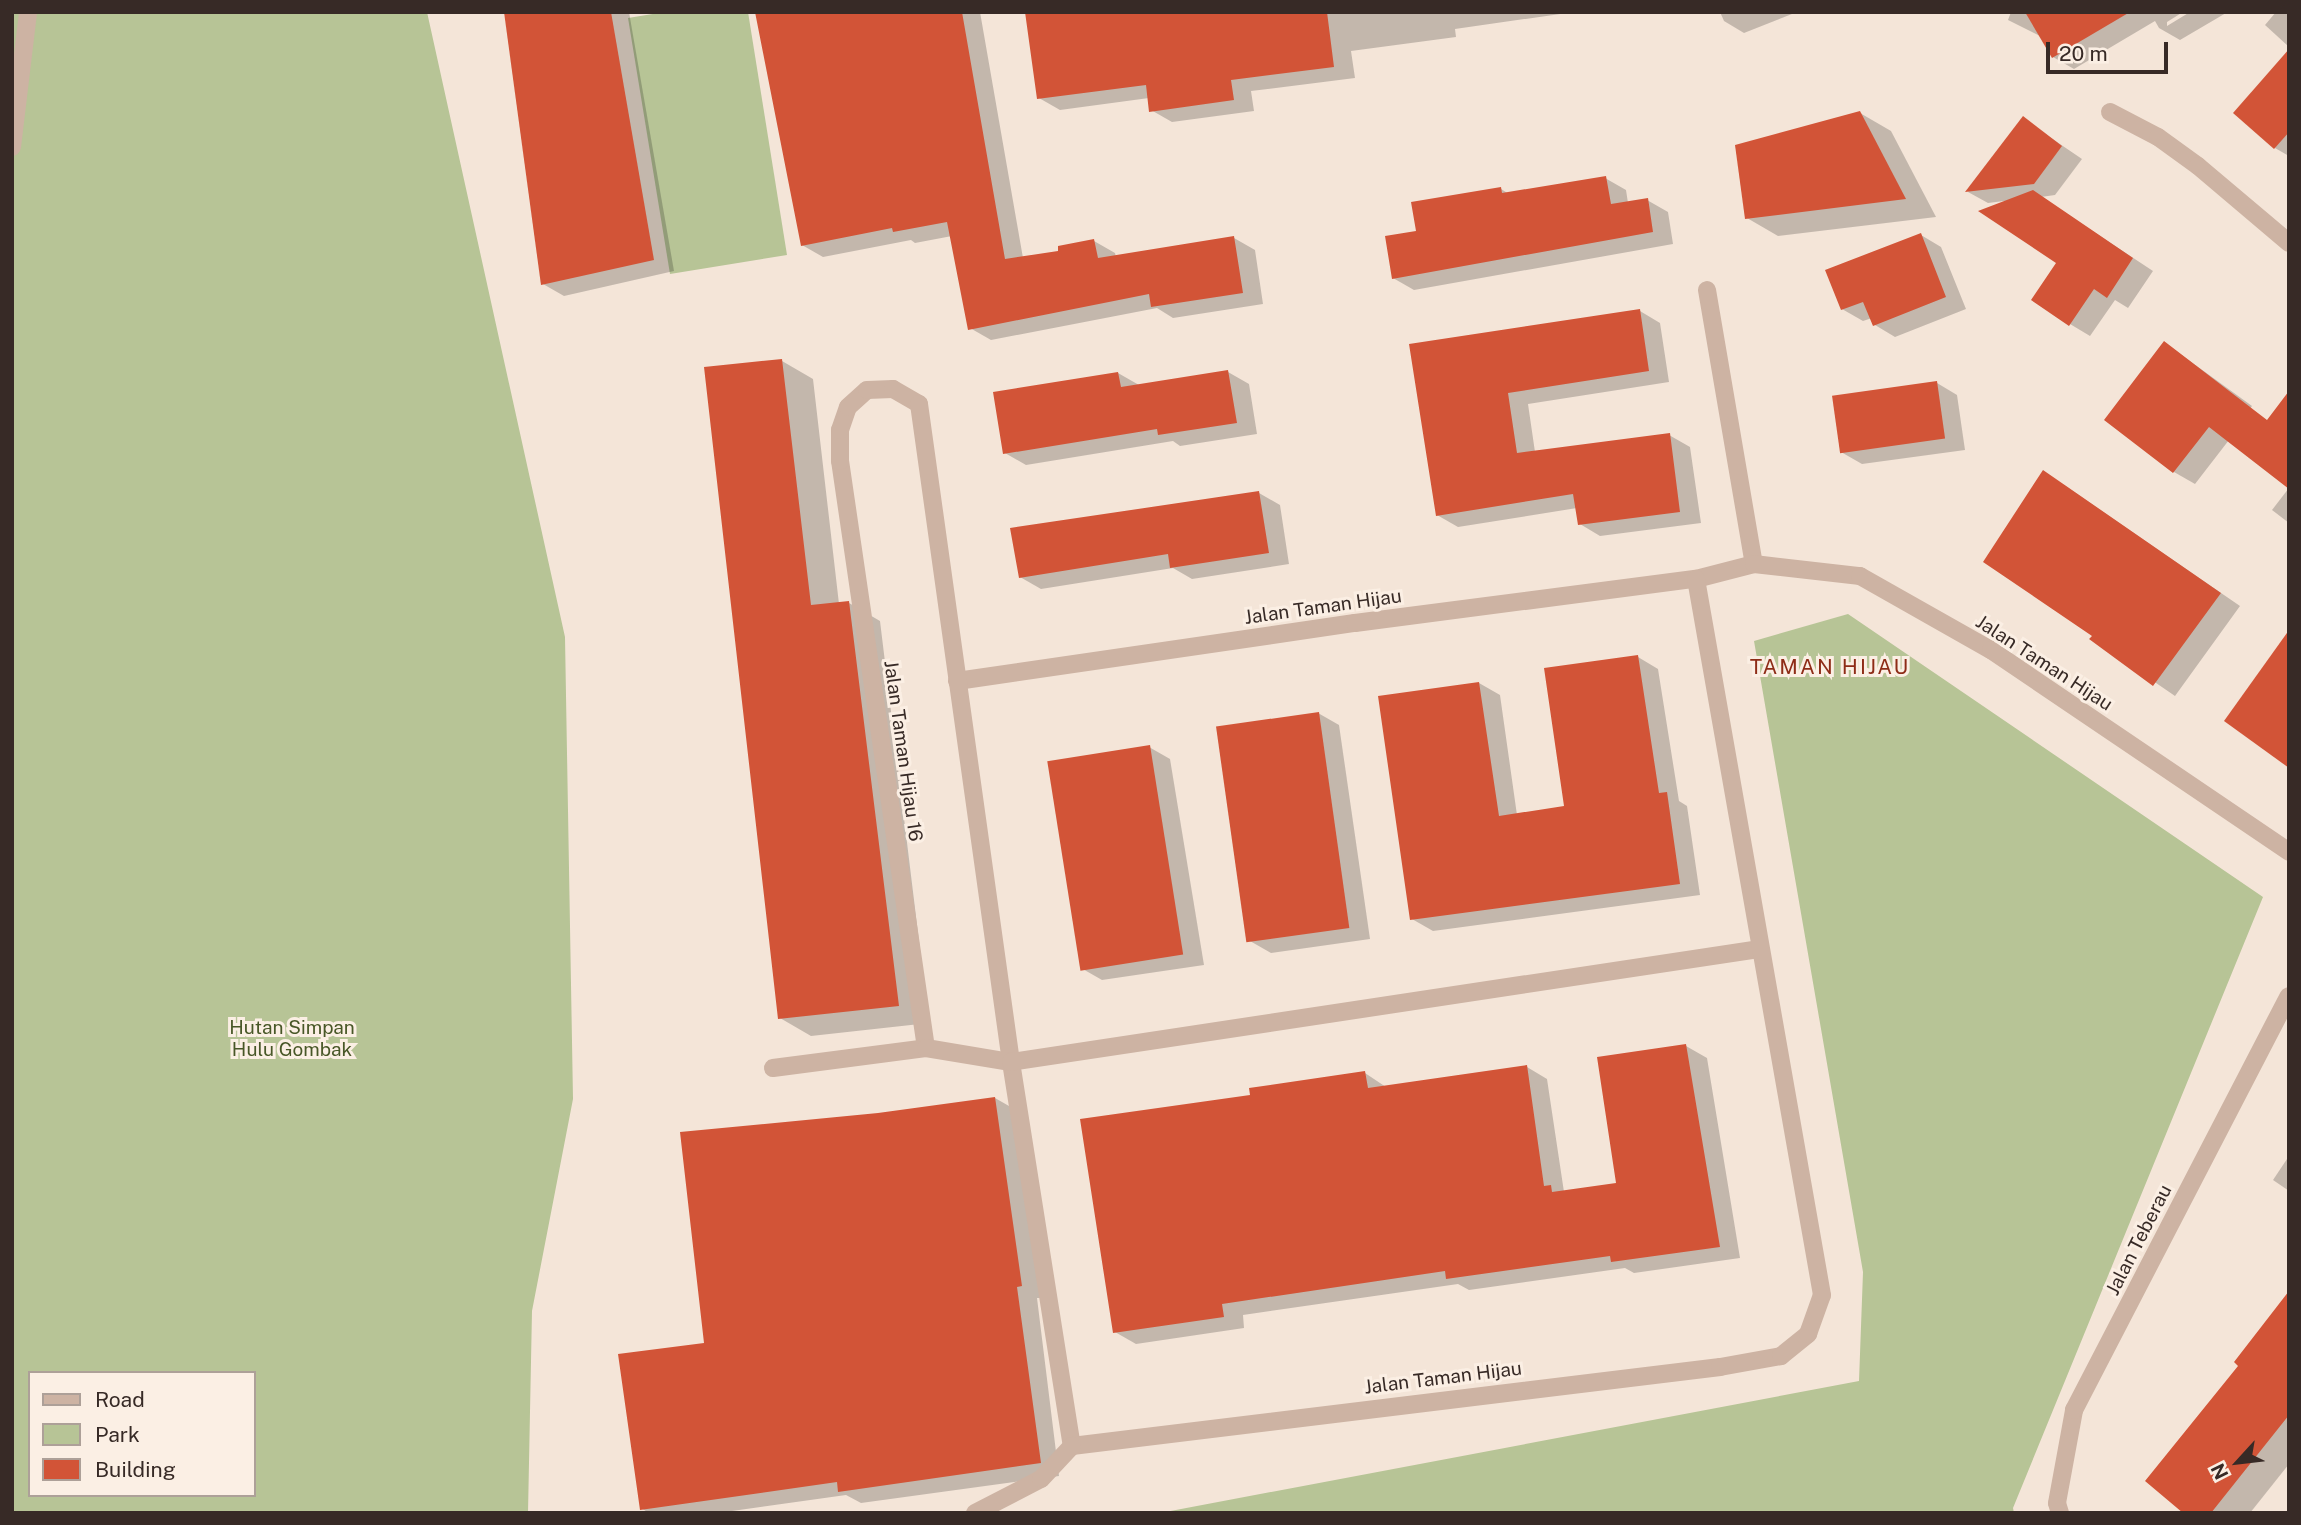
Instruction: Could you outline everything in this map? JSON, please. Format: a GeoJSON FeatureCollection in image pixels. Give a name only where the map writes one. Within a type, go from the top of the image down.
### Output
{"type":"FeatureCollection","features":[{"type":"Feature","properties":{"kind":"street"},"geometry":{"type":"LineString","coordinates":[[12,147],[28,12]]}},
{"type":"Feature","properties":{"kind":"street"},"geometry":{"type":"LineString","coordinates":[[2110,112],[2158,137],[2198,166],[2289,243]]}},
{"type":"Feature","properties":{"kind":"street"},"geometry":{"type":"LineString","coordinates":[[1707,290],[1754,564]]}},
{"type":"Feature","properties":{"kind":"street","name":"Jalan Taman Hijau 16"},"geometry":{"type":"LineString","coordinates":[[926,1048],[840,461],[840,430],[848,407],[867,390],[893,389],[919,404],[957,681]]}},
{"type":"Feature","properties":{"kind":"street","name":"Jalan Taman Hijau"},"geometry":{"type":"LineString","coordinates":[[957,681],[1355,623],[1696,579],[1754,564],[1860,576],[1991,650],[2289,852]]}},
{"type":"Feature","properties":{"kind":"street","name":"Jalan Taman Hijau"},"geometry":{"type":"LineString","coordinates":[[1072,1446],[1720,1367],[1781,1356],[1808,1334],[1822,1295],[1696,579]]}},
{"type":"Feature","properties":{"kind":"street"},"geometry":{"type":"LineString","coordinates":[[957,681],[1011,1062],[1072,1446],[1041,1479],[975,1513]]}},
{"type":"Feature","properties":{"kind":"street"},"geometry":{"type":"LineString","coordinates":[[774,1068],[926,1048],[1011,1062],[1759,949]]}},
{"type":"Feature","properties":{"kind":"street","name":"Jalan Teberau"},"geometry":{"type":"LineString","coordinates":[[2060,1513],[2057,1503],[2074,1410],[2289,996]]}},
{"type":"Feature","properties":{"kind":"green space","name":"Hutan Simpan Hulu Gombak"},"geometry":{"type":"Polygon","coordinates":[[[12,12],[427,12],[565,637],[573,1099],[532,1311],[528,1513],[12,1513],[12,12]]]}},
{"type":"Feature","properties":{"kind":"green space"},"geometry":{"type":"Polygon","coordinates":[[[665,12],[748,12],[787,255],[670,274],[628,18],[665,12]]]}},
{"type":"Feature","properties":{"kind":"green space"},"geometry":{"type":"Polygon","coordinates":[[[1848,614],[2263,897],[2013,1508],[2014,1513],[1160,1513],[1859,1381],[1863,1272],[1754,641],[1848,614]]]}},
{"type":"Feature","properties":{"kind":"building"},"geometry":{"type":"Polygon","coordinates":[[[504,12],[611,12],[654,260],[541,285],[504,12]]]}},
{"type":"Feature","properties":{"kind":"building"},"geometry":{"type":"Polygon","coordinates":[[[755,12],[962,12],[1005,259],[1058,251],[1058,246],[1094,239],[1098,258],[1234,236],[1243,293],[1151,307],[1149,294],[968,330],[947,222],[893,232],[892,228],[801,246],[755,12]]]}},
{"type":"Feature","properties":{"kind":"building"},"geometry":{"type":"Polygon","coordinates":[[[1025,12],[1327,12],[1334,67],[1231,80],[1234,100],[1149,112],[1146,85],[1037,99],[1025,12]]]}},
{"type":"Feature","properties":{"kind":"building"},"geometry":{"type":"Polygon","coordinates":[[[2025,12],[2130,12],[2052,58],[2025,12]]]}},
{"type":"Feature","properties":{"kind":"building"},"geometry":{"type":"Polygon","coordinates":[[[2289,49],[2289,132],[2274,149],[2233,113],[2289,49]]]}},
{"type":"Feature","properties":{"kind":"building"},"geometry":{"type":"Polygon","coordinates":[[[1860,111],[1906,199],[1745,219],[1735,145],[1860,111]]]}},
{"type":"Feature","properties":{"kind":"building"},"geometry":{"type":"Polygon","coordinates":[[[2023,116],[2062,146],[2034,184],[1965,192],[2023,116]]]}},
{"type":"Feature","properties":{"kind":"building"},"geometry":{"type":"Polygon","coordinates":[[[1606,176],[1611,204],[1648,198],[1653,232],[1392,279],[1385,236],[1416,231],[1411,202],[1501,187],[1502,193],[1606,176]]]}},
{"type":"Feature","properties":{"kind":"building"},"geometry":{"type":"Polygon","coordinates":[[[2033,190],[2133,258],[2107,298],[2094,289],[2069,326],[2031,300],[2056,263],[1978,211],[2033,190]]]}},
{"type":"Feature","properties":{"kind":"building"},"geometry":{"type":"Polygon","coordinates":[[[1921,233],[1946,297],[1873,326],[1863,302],[1841,310],[1825,270],[1921,233]]]}},
{"type":"Feature","properties":{"kind":"building"},"geometry":{"type":"Polygon","coordinates":[[[1640,309],[1649,371],[1508,393],[1517,453],[1670,433],[1680,512],[1578,525],[1573,494],[1436,516],[1409,344],[1640,309]]]}},
{"type":"Feature","properties":{"kind":"building"},"geometry":{"type":"Polygon","coordinates":[[[2164,341],[2267,420],[2289,391],[2289,489],[2209,427],[2173,473],[2104,420],[2164,341]]]}},
{"type":"Feature","properties":{"kind":"building"},"geometry":{"type":"Polygon","coordinates":[[[782,359],[811,605],[849,601],[899,1006],[778,1019],[704,367],[782,359]]]}},
{"type":"Feature","properties":{"kind":"building"},"geometry":{"type":"Polygon","coordinates":[[[1228,370],[1237,423],[1158,435],[1157,429],[1003,454],[993,392],[1118,372],[1121,387],[1228,370]]]}},
{"type":"Feature","properties":{"kind":"building"},"geometry":{"type":"Polygon","coordinates":[[[1937,381],[1945,438],[1840,453],[1832,396],[1937,381]]]}},
{"type":"Feature","properties":{"kind":"building"},"geometry":{"type":"Polygon","coordinates":[[[2043,470],[2221,593],[2153,686],[2089,639],[2092,636],[1983,562],[2043,470]]]}},
{"type":"Feature","properties":{"kind":"building"},"geometry":{"type":"Polygon","coordinates":[[[1259,491],[1269,553],[1170,568],[1168,554],[1019,578],[1010,528],[1259,491]]]}},
{"type":"Feature","properties":{"kind":"building"},"geometry":{"type":"Polygon","coordinates":[[[2289,630],[2289,768],[2224,721],[2289,630]]]}},
{"type":"Feature","properties":{"kind":"building"},"geometry":{"type":"Polygon","coordinates":[[[1638,655],[1659,793],[1667,792],[1680,884],[1410,920],[1378,696],[1479,682],[1499,816],[1564,806],[1544,668],[1638,655]]]}},
{"type":"Feature","properties":{"kind":"building"},"geometry":{"type":"Polygon","coordinates":[[[1319,712],[1349,928],[1246,942],[1216,726],[1319,712]]]}},
{"type":"Feature","properties":{"kind":"building"},"geometry":{"type":"Polygon","coordinates":[[[1150,745],[1183,954],[1080,971],[1047,761],[1150,745]]]}},
{"type":"Feature","properties":{"kind":"building"},"geometry":{"type":"Polygon","coordinates":[[[1686,1044],[1720,1247],[1611,1262],[1610,1256],[1446,1279],[1445,1271],[1222,1304],[1224,1317],[1113,1333],[1080,1119],[1250,1095],[1249,1088],[1365,1071],[1368,1088],[1527,1065],[1544,1186],[1551,1185],[1552,1192],[1616,1183],[1597,1057],[1686,1044]]]}},
{"type":"Feature","properties":{"kind":"building"},"geometry":{"type":"Polygon","coordinates":[[[995,1097],[1022,1286],[1017,1287],[1041,1463],[838,1492],[837,1482],[640,1510],[618,1354],[704,1343],[680,1132],[878,1113],[995,1097]]]}},
{"type":"Feature","properties":{"kind":"building"},"geometry":{"type":"Polygon","coordinates":[[[2289,1291],[2289,1415],[2211,1513],[2183,1513],[2145,1481],[2238,1366],[2234,1362],[2289,1291]]]}},
{"type":"Feature","properties":{"kind":"district","name":"TAMAN HIJAU"},"geometry":{"type":"Point","coordinates":[1830,667]}}]}
